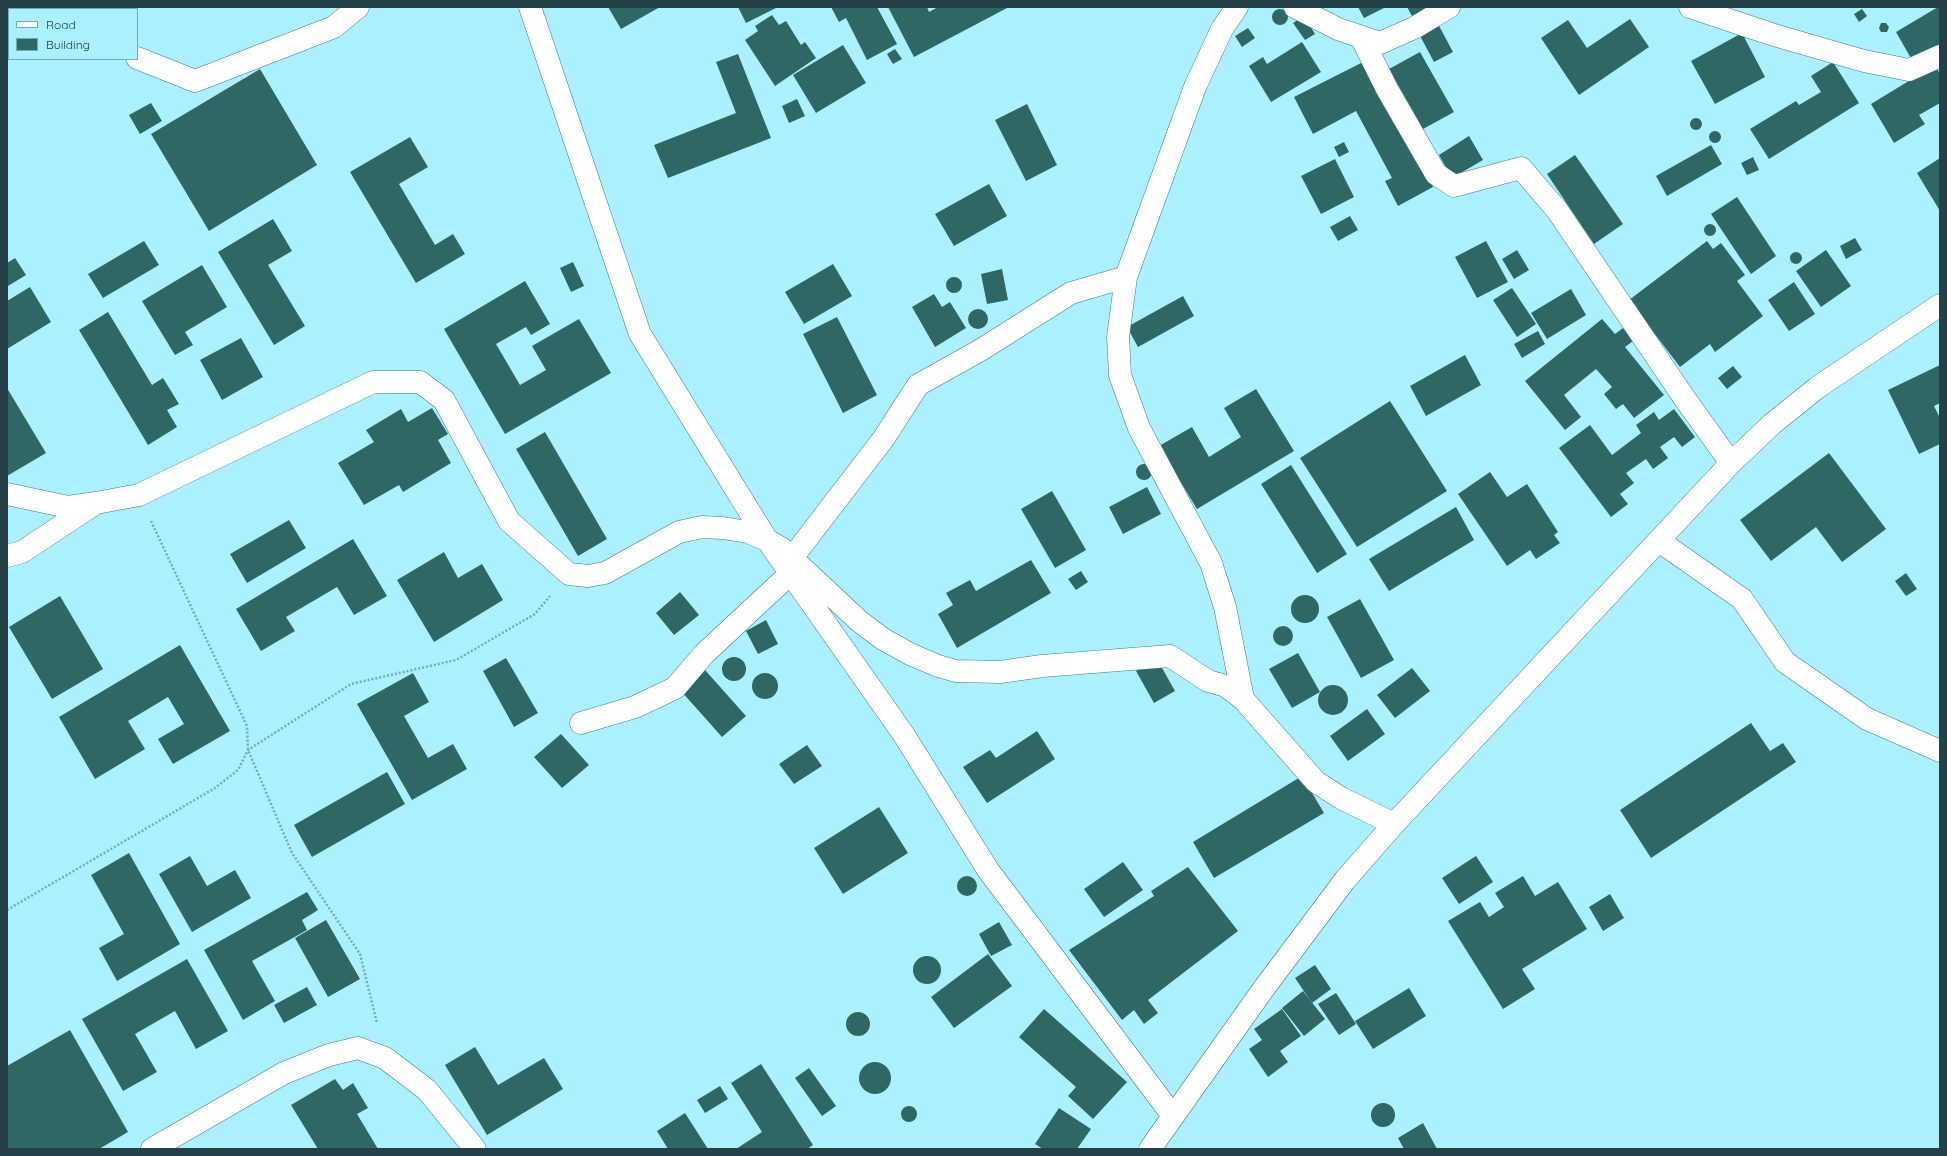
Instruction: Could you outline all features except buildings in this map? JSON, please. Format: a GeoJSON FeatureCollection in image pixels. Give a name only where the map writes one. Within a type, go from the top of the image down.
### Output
{"type":"FeatureCollection","features":[{"type":"Feature","properties":{"kind":"street"},"geometry":{"type":"LineString","coordinates":[[138,58],[195,81],[334,27],[358,7]]}},
{"type":"Feature","properties":{"kind":"street"},"geometry":{"type":"LineString","coordinates":[[530,7],[640,334],[767,540]]}},
{"type":"Feature","properties":{"kind":"street"},"geometry":{"type":"LineString","coordinates":[[1237,7],[1222,29],[1195,87],[1126,277],[1118,337],[1120,375],[1139,428],[1211,563],[1225,607],[1243,699]]}},
{"type":"Feature","properties":{"kind":"street"},"geometry":{"type":"LineString","coordinates":[[1294,7],[1338,29],[1380,43],[1414,28],[1449,7]]}},
{"type":"Feature","properties":{"kind":"street"},"geometry":{"type":"LineString","coordinates":[[1690,7],[1774,35],[1864,61],[1909,70],[1940,56]]}},
{"type":"Feature","properties":{"kind":"street"},"geometry":{"type":"LineString","coordinates":[[1361,37],[1387,89],[1436,174],[1454,186],[1521,168],[1557,210],[1685,399],[1731,463]]}},
{"type":"Feature","properties":{"kind":"street"},"geometry":{"type":"LineString","coordinates":[[581,723],[635,707],[674,688],[704,654],[792,565],[884,438],[918,385],[979,351],[1071,293],[1126,277]]}},
{"type":"Feature","properties":{"kind":"street"},"geometry":{"type":"LineString","coordinates":[[1150,1149],[1262,991],[1345,880],[1394,824],[1659,542],[1731,463],[1772,424],[1818,387],[1940,305]]}},
{"type":"Feature","properties":{"kind":"street"},"geometry":{"type":"LineString","coordinates":[[7,494],[68,506],[96,503],[139,495],[373,382],[420,382],[444,400],[509,521],[569,574],[588,576],[605,573],[679,532],[702,527],[748,532],[767,540],[781,548],[904,735],[988,870],[1174,1116]]}},
{"type":"Feature","properties":{"kind":"street"},"geometry":{"type":"LineString","coordinates":[[7,556],[22,552],[96,503]]}},
{"type":"Feature","properties":{"kind":"street"},"geometry":{"type":"LineString","coordinates":[[1659,542],[1742,600],[1785,662],[1867,719],[1940,751]]}},
{"type":"Feature","properties":{"kind":"street"},"geometry":{"type":"LineString","coordinates":[[792,565],[883,639],[910,654],[938,666],[963,671],[1000,672],[1042,666],[1170,656],[1208,681],[1226,686],[1243,699],[1316,782],[1341,798],[1394,824]]}},
{"type":"Feature","properties":{"kind":"street"},"geometry":{"type":"LineString","coordinates":[[152,1149],[284,1073],[329,1055],[358,1048],[386,1058],[427,1090],[475,1149]]}},
{"type":"Feature","properties":{"kind":"path"},"geometry":{"type":"LineString","coordinates":[[139,495],[247,726],[248,750],[292,854],[360,954],[386,1058]]}},
{"type":"Feature","properties":{"kind":"path"},"geometry":{"type":"LineString","coordinates":[[7,910],[215,788],[238,770],[248,750],[351,684],[456,660],[535,614],[569,574]]}}]}
